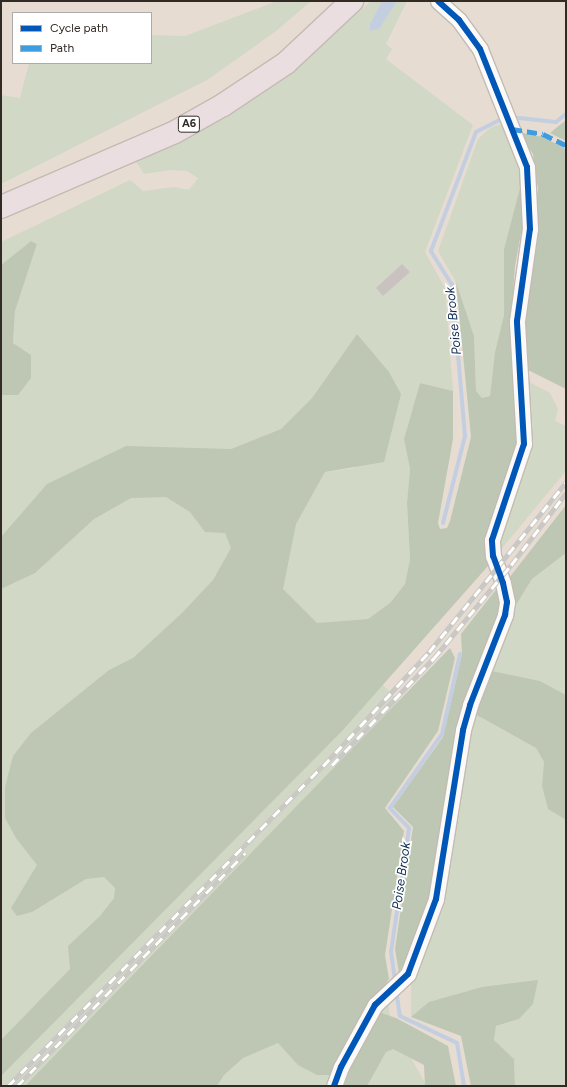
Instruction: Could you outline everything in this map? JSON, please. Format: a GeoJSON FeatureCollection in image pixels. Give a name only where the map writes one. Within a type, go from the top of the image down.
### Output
{"type":"FeatureCollection","features":[{"type":"Feature","properties":{"kind":"highway","name":"A6"},"geometry":{"type":"LineString","coordinates":[[1,207],[175,132],[223,105],[286,63],[352,1]]}},
{"type":"Feature","properties":{"kind":"street"},"geometry":{"type":"LineString","coordinates":[[334,1086],[341,1066],[362,1025],[375,1005],[403,980],[436,899],[463,730],[470,705],[505,615],[507,602],[503,583],[492,556],[492,540],[524,444],[517,321],[531,209],[527,167],[480,49],[459,20],[438,1]]}},
{"type":"Feature","properties":{"kind":"green space"},"geometry":{"type":"Polygon","coordinates":[[[277,1],[311,1],[275,32],[207,80],[1,184],[1,95],[20,98],[29,64],[152,64],[152,35],[185,36],[277,1]]]}},
{"type":"Feature","properties":{"kind":"green space"},"geometry":{"type":"Polygon","coordinates":[[[371,1],[382,1],[370,24],[370,31],[397,1],[407,1],[386,44],[392,49],[386,59],[473,125],[425,252],[445,288],[453,391],[420,383],[404,439],[410,469],[407,503],[410,559],[405,584],[390,603],[368,619],[318,623],[429,729],[377,806],[381,947],[391,1023],[427,1086],[1,1086],[1,395],[18,395],[31,355],[13,343],[15,311],[37,244],[31,241],[1,265],[1,242],[130,180],[143,191],[174,187],[189,190],[198,178],[187,171],[171,170],[144,174],[135,160],[228,116],[289,74],[371,1]],[[357,334],[312,398],[281,429],[231,449],[296,523],[325,472],[355,468],[357,334]]]}},
{"type":"Feature","properties":{"kind":"green space"},"geometry":{"type":"Polygon","coordinates":[[[566,120],[566,141],[550,133],[566,120]]]}},
{"type":"Feature","properties":{"kind":"green space"},"geometry":{"type":"Polygon","coordinates":[[[504,123],[523,176],[504,249],[504,315],[495,352],[490,396],[482,398],[476,391],[474,336],[456,282],[438,251],[478,139],[490,128],[504,123]]]}},
{"type":"Feature","properties":{"kind":"green space"},"geometry":{"type":"Polygon","coordinates":[[[518,132],[543,137],[566,149],[566,389],[528,370],[523,322],[538,189],[533,154],[518,132]]]}},
{"type":"Feature","properties":{"kind":"green space"},"geometry":{"type":"Polygon","coordinates":[[[523,176],[525,212],[515,266],[511,322],[518,447],[485,551],[488,566],[343,730],[1,1076],[1,1040],[70,969],[68,946],[100,916],[114,898],[115,888],[104,877],[86,879],[32,912],[17,916],[11,908],[37,865],[16,838],[5,818],[5,787],[13,756],[31,733],[109,670],[133,658],[182,613],[213,580],[231,548],[225,533],[205,532],[190,512],[166,497],[131,498],[94,519],[35,573],[1,589],[1,537],[47,484],[126,446],[231,449],[281,429],[312,398],[357,334],[389,372],[401,394],[384,462],[325,472],[296,524],[283,589],[317,623],[368,619],[390,603],[405,584],[410,559],[407,503],[410,469],[404,439],[420,383],[453,391],[453,439],[438,523],[440,529],[447,528],[450,521],[471,437],[456,282],[474,336],[476,391],[482,398],[490,396],[495,352],[504,315],[504,249],[523,176]]]}},
{"type":"Feature","properties":{"kind":"green space"},"geometry":{"type":"Polygon","coordinates":[[[31,241],[37,244],[15,311],[13,343],[31,355],[31,378],[18,395],[1,395],[1,265],[31,241]]]}},
{"type":"Feature","properties":{"kind":"green space"},"geometry":{"type":"Polygon","coordinates":[[[529,382],[550,393],[558,409],[555,421],[566,426],[566,471],[498,553],[495,542],[514,501],[523,466],[529,382]]]}},
{"type":"Feature","properties":{"kind":"green space"},"geometry":{"type":"Polygon","coordinates":[[[566,505],[566,553],[532,579],[511,613],[509,578],[566,505]]]}},
{"type":"Feature","properties":{"kind":"green space"},"geometry":{"type":"Polygon","coordinates":[[[566,553],[566,695],[540,681],[487,670],[511,613],[532,579],[566,553]]]}},
{"type":"Feature","properties":{"kind":"green space"},"geometry":{"type":"Polygon","coordinates":[[[498,587],[501,612],[494,628],[429,898],[416,938],[399,973],[395,949],[413,827],[393,807],[443,737],[462,654],[461,634],[498,587]]]}},
{"type":"Feature","properties":{"kind":"green space"},"geometry":{"type":"Polygon","coordinates":[[[450,648],[455,658],[438,731],[385,808],[404,831],[385,955],[389,979],[357,1026],[332,1075],[317,1075],[298,1065],[278,1043],[243,1058],[224,1075],[217,1086],[25,1086],[450,648]]]}},
{"type":"Feature","properties":{"kind":"green space"},"geometry":{"type":"Polygon","coordinates":[[[487,670],[540,681],[566,695],[566,820],[548,809],[542,786],[544,762],[536,748],[473,713],[487,670]]]}},
{"type":"Feature","properties":{"kind":"green space"},"geometry":{"type":"Polygon","coordinates":[[[473,713],[536,748],[544,762],[542,786],[548,809],[566,820],[566,1086],[515,1086],[514,1059],[494,1040],[496,1026],[519,1019],[411,1017],[411,983],[443,900],[441,892],[455,832],[454,817],[473,713]]]}},
{"type":"Feature","properties":{"kind":"green space"},"geometry":{"type":"Polygon","coordinates":[[[538,980],[533,1004],[519,1019],[496,1026],[494,1040],[514,1059],[515,1086],[471,1086],[461,1036],[411,1017],[429,1002],[482,987],[538,980]]]}},
{"type":"Feature","properties":{"kind":"green space"},"geometry":{"type":"Polygon","coordinates":[[[379,1012],[396,1018],[448,1046],[456,1086],[425,1086],[424,1065],[393,1049],[386,1052],[367,1086],[340,1086],[341,1078],[379,1012]]]}},
{"type":"Feature","properties":{"kind":"water"},"geometry":{"type":"Polygon","coordinates":[[[382,1],[397,1],[379,29],[370,31],[370,24],[382,1]]]}},
{"type":"Feature","properties":{"kind":"building"},"geometry":{"type":"Polygon","coordinates":[[[402,264],[410,272],[383,296],[376,288],[402,264]]]}},
{"type":"Feature","properties":{"kind":"waterway","name":"Poise Brook"},"geometry":{"type":"LineString","coordinates":[[510,117],[556,122],[566,114]]}},
{"type":"Feature","properties":{"kind":"waterway","name":"Poise Brook"},"geometry":{"type":"LineString","coordinates":[[443,523],[465,436],[452,285],[431,251],[476,132],[503,118]]}},
{"type":"Feature","properties":{"kind":"waterway","name":"Poise Brook"},"geometry":{"type":"LineString","coordinates":[[395,980],[391,952],[409,828],[390,808],[442,734],[460,654]]}},
{"type":"Feature","properties":{"kind":"waterway","name":"Poise Brook"},"geometry":{"type":"LineString","coordinates":[[396,989],[400,1016],[457,1043],[464,1086]]}},
{"type":"Feature","properties":{"kind":"railway"},"geometry":{"type":"LineString","coordinates":[[8,1086],[323,766],[429,652],[566,482]]}},
{"type":"Feature","properties":{"kind":"railway"},"geometry":{"type":"LineString","coordinates":[[332,765],[434,658],[511,565],[566,493]]}},
{"type":"Feature","properties":{"kind":"railway"},"geometry":{"type":"LineString","coordinates":[[17,1086],[245,853]]}},
{"type":"Feature","properties":{"kind":"marked path"},"geometry":{"type":"LineString","coordinates":[[512,129],[543,134],[566,145]]}},
{"type":"Feature","properties":{"kind":"cycle path"},"geometry":{"type":"LineString","coordinates":[[334,1086],[341,1067],[375,1005],[408,974],[436,899],[463,730],[470,705],[505,615],[507,602],[503,583],[493,556],[492,540],[524,444],[517,321],[530,229],[527,167],[480,49],[459,20],[438,1]]}}]}
